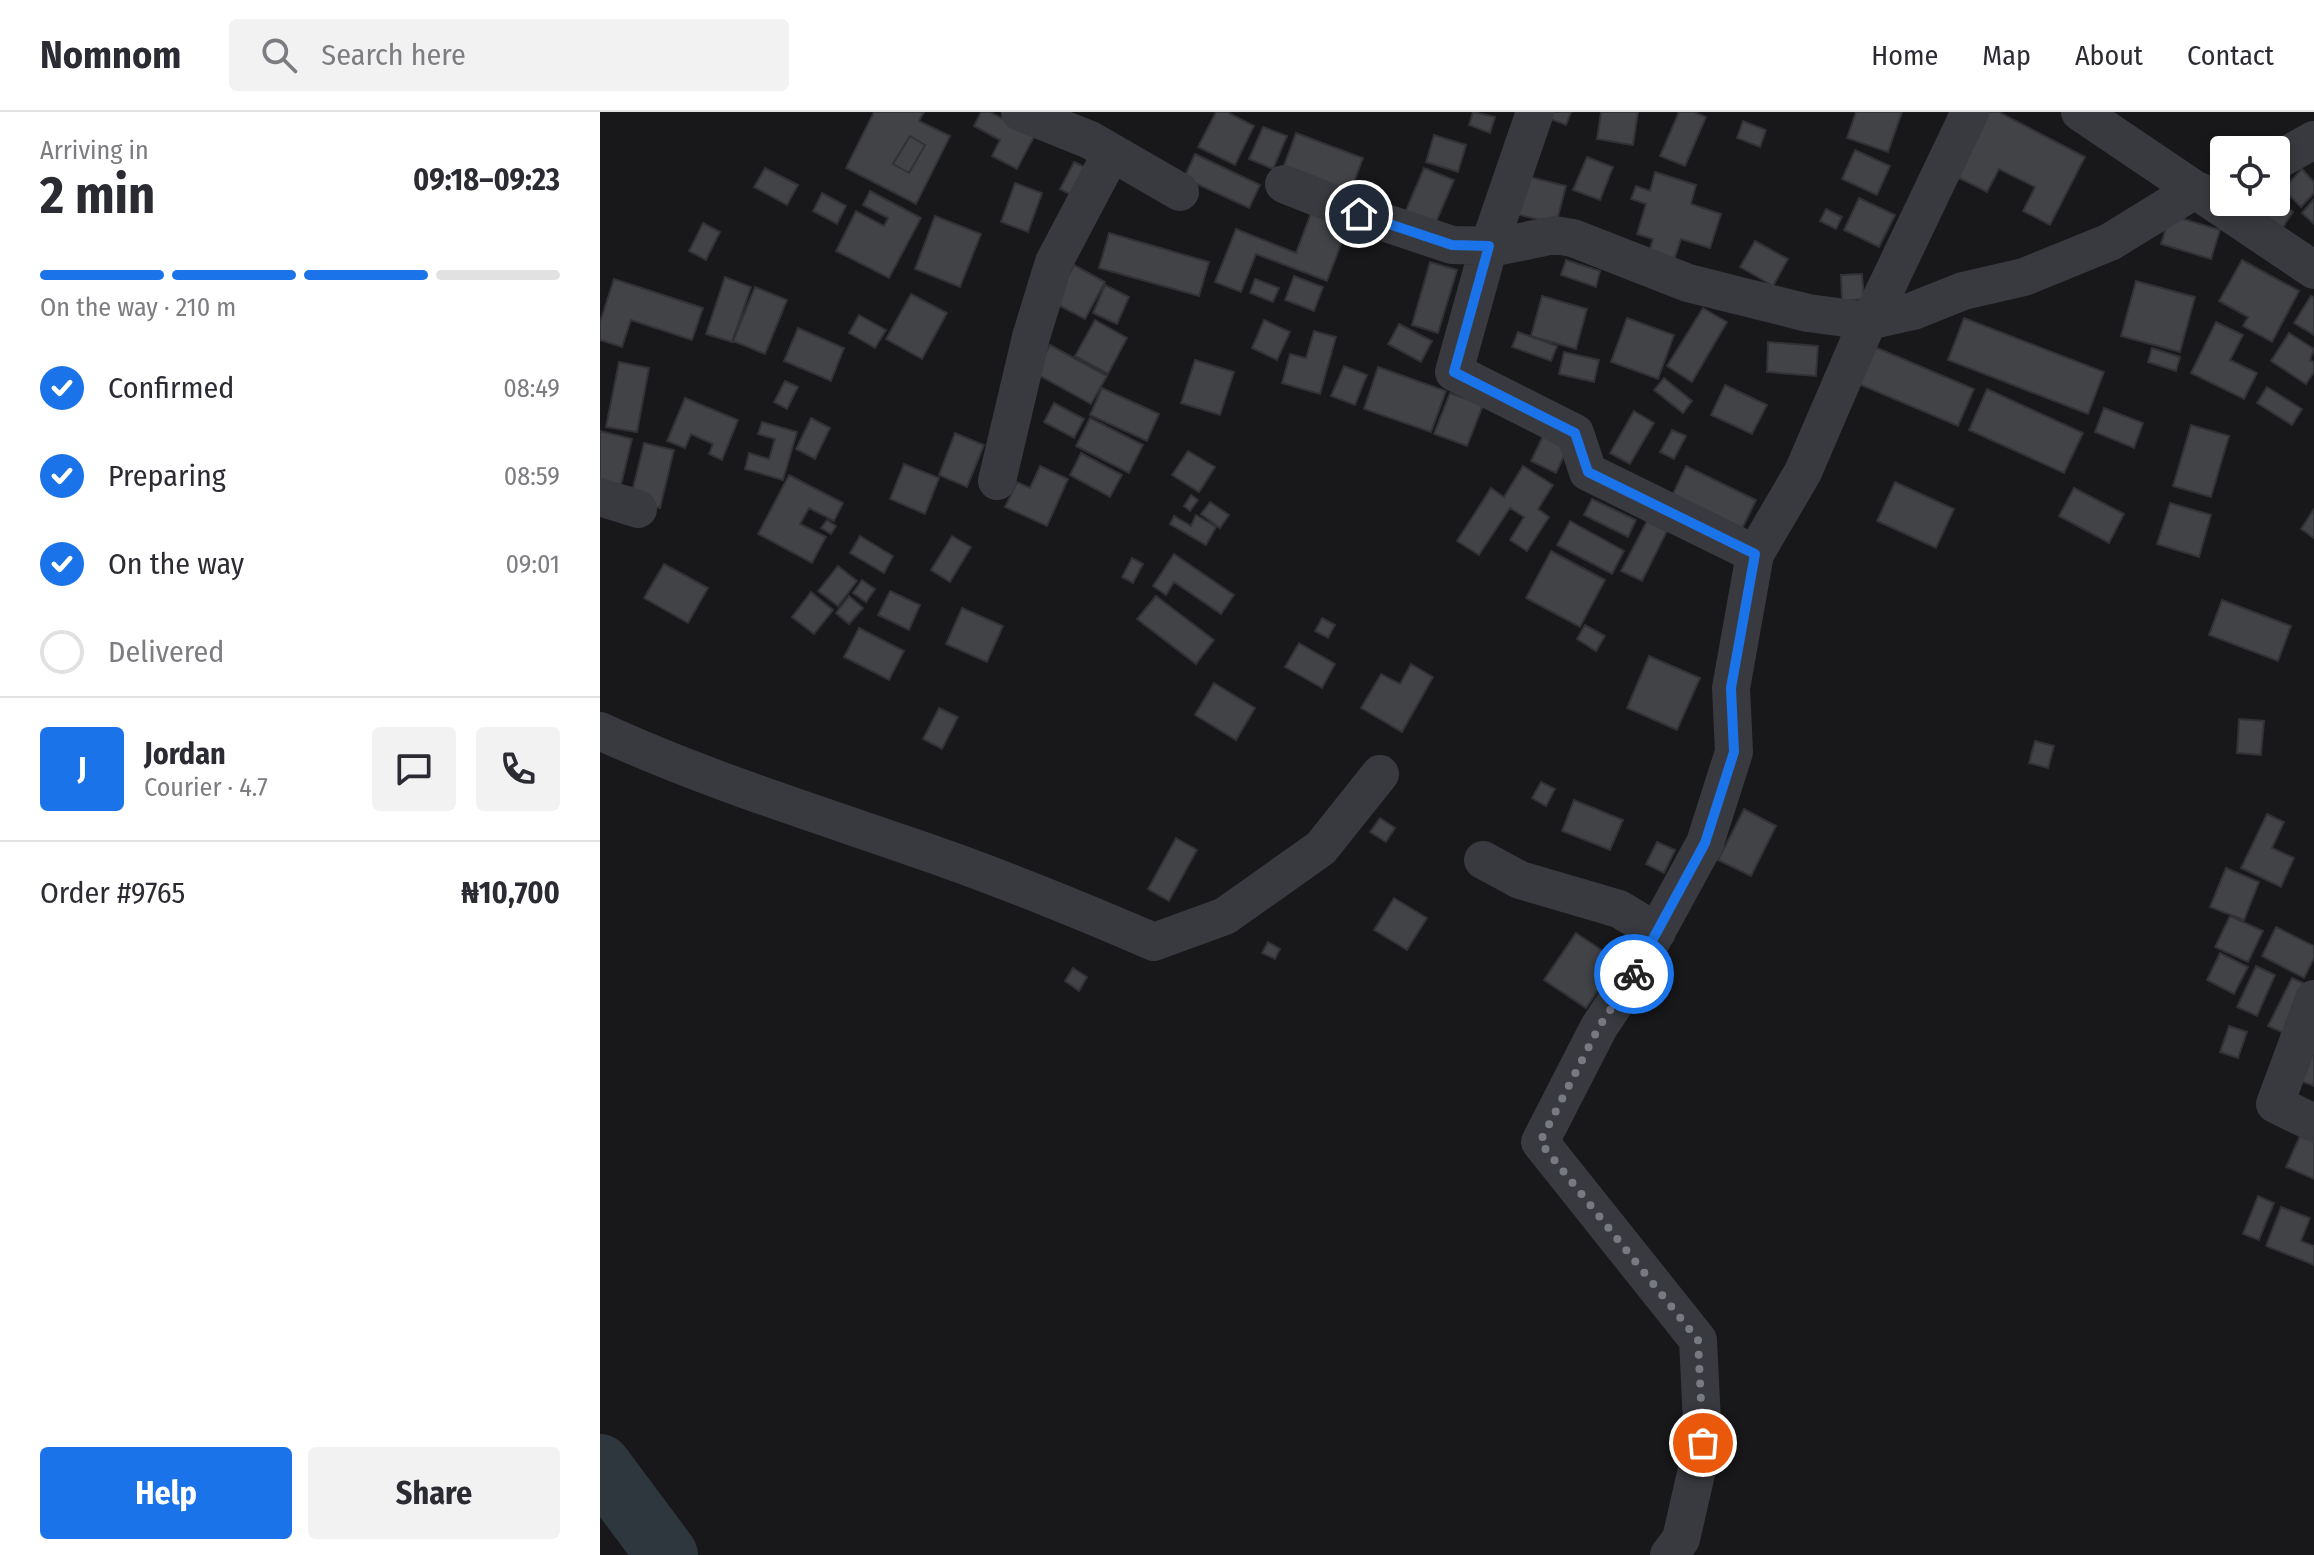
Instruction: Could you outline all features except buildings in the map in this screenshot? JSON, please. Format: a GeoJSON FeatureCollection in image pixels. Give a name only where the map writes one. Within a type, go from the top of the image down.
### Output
{"type":"FeatureCollection","features":[{"type":"Feature","properties":{"kind":"street"},"geometry":{"type":"LineString","coordinates":[[1020,112],[1103,135],[1180,192]]}},
{"type":"Feature","properties":{"kind":"street"},"geometry":{"type":"LineString","coordinates":[[1535,112],[1489,246],[1454,372],[1575,433],[1588,472],[1755,554]]}},
{"type":"Feature","properties":{"kind":"street"},"geometry":{"type":"LineString","coordinates":[[1669,1555],[1681,1539],[1703,1443],[1698,1340],[1540,1142],[1599,1027],[1629,982],[1705,843],[1734,752],[1731,688],[1755,554],[1803,472],[1868,321],[1970,112]]}},
{"type":"Feature","properties":{"kind":"street"},"geometry":{"type":"LineString","coordinates":[[2080,112],[2210,192]]}},
{"type":"Feature","properties":{"kind":"street"},"geometry":{"type":"LineString","coordinates":[[997,481],[1031,337],[1054,262],[1103,135]]}},
{"type":"Feature","properties":{"kind":"street"},"geometry":{"type":"LineString","coordinates":[[2290,153],[2314,140]]}},
{"type":"Feature","properties":{"kind":"street"},"geometry":{"type":"LineString","coordinates":[[1284,184],[1359,214],[1452,245],[1501,246],[1554,235],[1573,238],[1688,283],[1808,313],[1868,321],[1913,311],[1963,291],[2024,277],[2110,242],[2166,206],[2210,193]]}},
{"type":"Feature","properties":{"kind":"street"},"geometry":{"type":"LineString","coordinates":[[2242,216],[2314,270]]}},
{"type":"Feature","properties":{"kind":"street"},"geometry":{"type":"LineString","coordinates":[[600,497],[638,509]]}},
{"type":"Feature","properties":{"kind":"street"},"geometry":{"type":"LineString","coordinates":[[600,731],[789,807],[1029,889],[1154,942],[1225,916],[1321,848],[1380,774]]}},
{"type":"Feature","properties":{"kind":"street"},"geometry":{"type":"LineString","coordinates":[[1483,860],[1520,880],[1619,909],[1657,932]]}},
{"type":"Feature","properties":{"kind":"street"},"geometry":{"type":"LineString","coordinates":[[2314,999],[2275,1104],[2314,1123]]}},
{"type":"Feature","properties":{"kind":"waterway"},"geometry":{"type":"LineString","coordinates":[[600,1465],[667,1555]]}},
{"type":"Feature","properties":{"kind":"way so far"},"geometry":{"type":"LineString","coordinates":[[1634,974],[1599,1027],[1540,1142],[1698,1340],[1703,1443]]}},
{"type":"Feature","properties":{"kind":"route"},"geometry":{"type":"LineString","coordinates":[[1359,214],[1452,245],[1489,246],[1454,372],[1575,433],[1588,472],[1755,554],[1731,688],[1734,752],[1705,843],[1634,974]]}}]}
